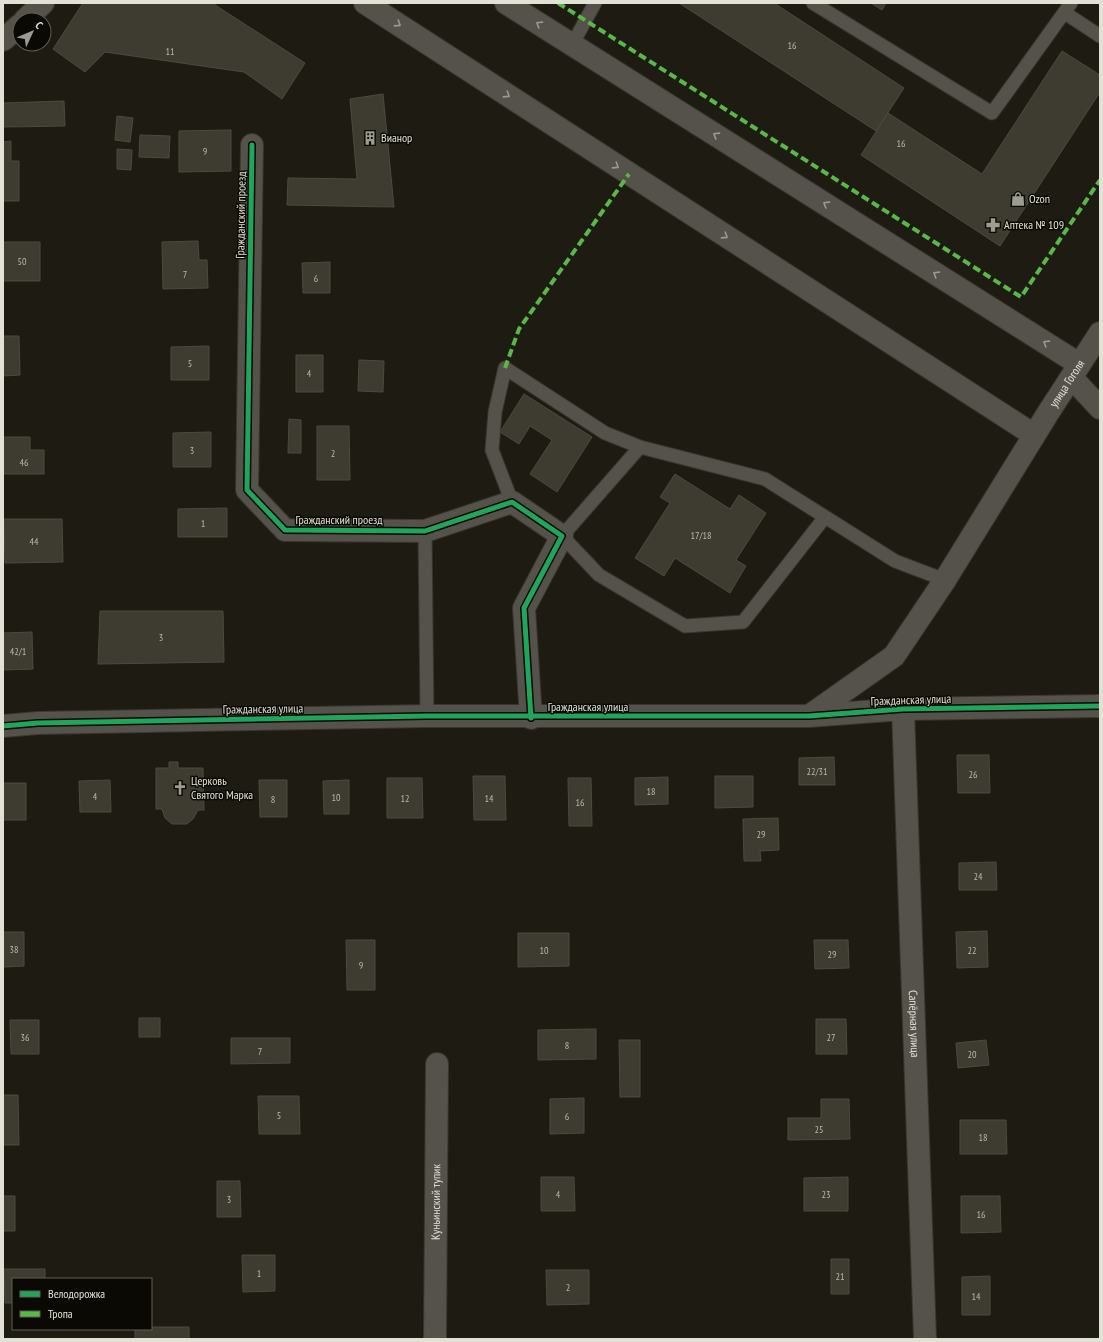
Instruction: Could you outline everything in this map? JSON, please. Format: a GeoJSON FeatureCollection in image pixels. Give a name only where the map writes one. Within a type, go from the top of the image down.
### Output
{"type":"FeatureCollection","features":[{"type":"Feature","properties":{"kind":"street"},"geometry":{"type":"LineString","coordinates":[[33,12],[43,3]]}},
{"type":"Feature","properties":{"kind":"street"},"geometry":{"type":"LineString","coordinates":[[365,3],[1034,435]]}},
{"type":"Feature","properties":{"kind":"street"},"geometry":{"type":"LineString","coordinates":[[506,3],[1075,371],[1100,408]]}},
{"type":"Feature","properties":{"kind":"street"},"geometry":{"type":"LineString","coordinates":[[3,40],[12,32]]}},
{"type":"Feature","properties":{"kind":"street","name":"Гражданский проезд"},"geometry":{"type":"LineString","coordinates":[[252,146],[247,490],[285,530],[425,531],[512,502]]}},
{"type":"Feature","properties":{"kind":"street","name":"улица Гоголя"},"geometry":{"type":"LineString","coordinates":[[809,716],[894,656],[945,580],[1034,435],[1100,333]]}},
{"type":"Feature","properties":{"kind":"street"},"geometry":{"type":"LineString","coordinates":[[512,502],[562,536],[524,608],[531,718]]}},
{"type":"Feature","properties":{"kind":"street","name":"Гражданская улица"},"geometry":{"type":"LineString","coordinates":[[3,726],[38,723],[427,716],[531,718],[809,716],[902,709],[1100,706]]}},
{"type":"Feature","properties":{"kind":"street","name":"Сапёрная улица"},"geometry":{"type":"LineString","coordinates":[[902,709],[925,1339]]}},
{"type":"Feature","properties":{"kind":"street","name":"Куньинский тупик"},"geometry":{"type":"LineString","coordinates":[[435,1339],[437,1064]]}},
{"type":"Feature","properties":{"kind":"lane"},"geometry":{"type":"LineString","coordinates":[[572,45],[594,3]]}},
{"type":"Feature","properties":{"kind":"lane"},"geometry":{"type":"LineString","coordinates":[[812,3],[992,113],[1068,8],[1100,36]]}},
{"type":"Feature","properties":{"kind":"lane"},"geometry":{"type":"LineString","coordinates":[[512,502],[492,450],[495,412],[506,368],[605,433],[640,447],[765,479],[895,561],[945,580]]}},
{"type":"Feature","properties":{"kind":"lane"},"geometry":{"type":"LineString","coordinates":[[640,447],[562,536],[600,576],[685,626],[743,622],[825,517]]}},
{"type":"Feature","properties":{"kind":"lane"},"geometry":{"type":"LineString","coordinates":[[425,531],[427,716]]}},
{"type":"Feature","properties":{"kind":"building"},"geometry":{"type":"Polygon","coordinates":[[[83,3],[212,3],[305,63],[282,99],[244,72],[105,52],[85,72],[53,49],[83,3]]]}},
{"type":"Feature","properties":{"kind":"building"},"geometry":{"type":"Polygon","coordinates":[[[679,3],[774,3],[904,88],[876,131],[679,3]]]}},
{"type":"Feature","properties":{"kind":"building"},"geometry":{"type":"Polygon","coordinates":[[[871,3],[886,3],[882,10],[871,3]]]}},
{"type":"Feature","properties":{"kind":"building"},"geometry":{"type":"Polygon","coordinates":[[[1062,51],[1100,75],[1100,92],[1000,246],[861,155],[888,113],[982,174],[1062,51]]]}},
{"type":"Feature","properties":{"kind":"building","name":"Вианор"},"geometry":{"type":"Polygon","coordinates":[[[383,94],[394,207],[287,205],[288,178],[357,179],[350,99],[383,94]]]}},
{"type":"Feature","properties":{"kind":"building"},"geometry":{"type":"Polygon","coordinates":[[[64,101],[65,126],[3,127],[3,103],[64,101]]]}},
{"type":"Feature","properties":{"kind":"building"},"geometry":{"type":"Polygon","coordinates":[[[117,116],[133,118],[130,142],[115,140],[117,116]]]}},
{"type":"Feature","properties":{"kind":"building"},"geometry":{"type":"Polygon","coordinates":[[[231,130],[231,171],[179,172],[179,131],[231,130]]]}},
{"type":"Feature","properties":{"kind":"building"},"geometry":{"type":"Polygon","coordinates":[[[140,135],[170,136],[169,158],[139,157],[140,135]]]}},
{"type":"Feature","properties":{"kind":"building"},"geometry":{"type":"Polygon","coordinates":[[[11,141],[11,161],[19,161],[19,201],[3,201],[3,142],[11,141]]]}},
{"type":"Feature","properties":{"kind":"building"},"geometry":{"type":"Polygon","coordinates":[[[117,149],[132,150],[131,170],[117,169],[117,149]]]}},
{"type":"Feature","properties":{"kind":"building"},"geometry":{"type":"Polygon","coordinates":[[[198,241],[199,260],[207,260],[208,288],[163,289],[162,242],[198,241]]]}},
{"type":"Feature","properties":{"kind":"building"},"geometry":{"type":"Polygon","coordinates":[[[3,242],[40,242],[40,281],[3,281],[3,242]]]}},
{"type":"Feature","properties":{"kind":"building"},"geometry":{"type":"Polygon","coordinates":[[[330,262],[330,293],[303,293],[302,263],[330,262]]]}},
{"type":"Feature","properties":{"kind":"building"},"geometry":{"type":"Polygon","coordinates":[[[3,336],[19,336],[20,375],[3,376],[3,336]]]}},
{"type":"Feature","properties":{"kind":"building"},"geometry":{"type":"Polygon","coordinates":[[[209,346],[209,380],[171,380],[171,347],[209,346]]]}},
{"type":"Feature","properties":{"kind":"building"},"geometry":{"type":"Polygon","coordinates":[[[296,355],[323,355],[323,392],[296,392],[296,355]]]}},
{"type":"Feature","properties":{"kind":"building"},"geometry":{"type":"Polygon","coordinates":[[[359,360],[384,361],[383,392],[358,391],[359,360]]]}},
{"type":"Feature","properties":{"kind":"building"},"geometry":{"type":"Polygon","coordinates":[[[524,394],[592,437],[557,492],[530,474],[552,440],[530,426],[519,444],[500,432],[524,394]]]}},
{"type":"Feature","properties":{"kind":"building"},"geometry":{"type":"Polygon","coordinates":[[[289,419],[301,420],[301,453],[288,453],[289,419]]]}},
{"type":"Feature","properties":{"kind":"building"},"geometry":{"type":"Polygon","coordinates":[[[317,426],[349,426],[350,480],[317,480],[317,426]]]}},
{"type":"Feature","properties":{"kind":"building"},"geometry":{"type":"Polygon","coordinates":[[[211,432],[211,467],[173,467],[173,433],[211,432]]]}},
{"type":"Feature","properties":{"kind":"building"},"geometry":{"type":"Polygon","coordinates":[[[3,437],[30,437],[30,450],[44,450],[44,474],[3,474],[3,437]]]}},
{"type":"Feature","properties":{"kind":"building"},"geometry":{"type":"Polygon","coordinates":[[[675,474],[730,509],[739,495],[766,513],[736,560],[746,566],[730,593],[675,558],[664,576],[635,558],[670,503],[660,497],[675,474]]]}},
{"type":"Feature","properties":{"kind":"building"},"geometry":{"type":"Polygon","coordinates":[[[227,508],[227,537],[178,537],[178,509],[227,508]]]}},
{"type":"Feature","properties":{"kind":"building"},"geometry":{"type":"Polygon","coordinates":[[[4,519],[62,519],[63,562],[5,563],[4,519]]]}},
{"type":"Feature","properties":{"kind":"building"},"geometry":{"type":"Polygon","coordinates":[[[100,611],[223,611],[224,662],[98,664],[100,611]]]}},
{"type":"Feature","properties":{"kind":"building"},"geometry":{"type":"Polygon","coordinates":[[[32,632],[33,669],[3,670],[3,633],[32,632]]]}},
{"type":"Feature","properties":{"kind":"building"},"geometry":{"type":"Polygon","coordinates":[[[957,755],[989,755],[990,793],[958,793],[957,755]]]}},
{"type":"Feature","properties":{"kind":"building"},"geometry":{"type":"Polygon","coordinates":[[[834,757],[835,785],[799,785],[799,758],[834,757]]]}},
{"type":"Feature","properties":{"kind":"building","name":"Церковь Святого Марка"},"geometry":{"type":"Polygon","coordinates":[[[169,762],[178,762],[178,768],[203,768],[204,810],[198,810],[193,819],[187,824],[172,824],[165,818],[162,809],[156,809],[156,768],[169,768],[169,762]]]}},
{"type":"Feature","properties":{"kind":"building"},"geometry":{"type":"Polygon","coordinates":[[[473,776],[505,776],[506,820],[474,820],[473,776]]]}},
{"type":"Feature","properties":{"kind":"building"},"geometry":{"type":"Polygon","coordinates":[[[715,776],[753,776],[753,807],[715,808],[715,776]]]}},
{"type":"Feature","properties":{"kind":"building"},"geometry":{"type":"Polygon","coordinates":[[[668,777],[668,804],[635,805],[635,778],[668,777]]]}},
{"type":"Feature","properties":{"kind":"building"},"geometry":{"type":"Polygon","coordinates":[[[387,778],[422,778],[423,818],[387,818],[387,778]]]}},
{"type":"Feature","properties":{"kind":"building"},"geometry":{"type":"Polygon","coordinates":[[[568,778],[591,778],[592,826],[569,826],[568,778]]]}},
{"type":"Feature","properties":{"kind":"building"},"geometry":{"type":"Polygon","coordinates":[[[110,780],[111,812],[80,812],[79,781],[110,780]]]}},
{"type":"Feature","properties":{"kind":"building"},"geometry":{"type":"Polygon","coordinates":[[[259,780],[287,780],[287,817],[260,817],[259,780]]]}},
{"type":"Feature","properties":{"kind":"building"},"geometry":{"type":"Polygon","coordinates":[[[349,780],[349,814],[324,814],[323,781],[349,780]]]}},
{"type":"Feature","properties":{"kind":"building"},"geometry":{"type":"Polygon","coordinates":[[[3,783],[26,783],[26,820],[3,820],[3,783]]]}},
{"type":"Feature","properties":{"kind":"building"},"geometry":{"type":"Polygon","coordinates":[[[778,818],[779,850],[760,851],[761,861],[744,861],[743,819],[778,818]]]}},
{"type":"Feature","properties":{"kind":"building"},"geometry":{"type":"Polygon","coordinates":[[[996,862],[997,890],[959,890],[959,863],[996,862]]]}},
{"type":"Feature","properties":{"kind":"building"},"geometry":{"type":"Polygon","coordinates":[[[987,931],[988,967],[957,968],[956,932],[987,931]]]}},
{"type":"Feature","properties":{"kind":"building"},"geometry":{"type":"Polygon","coordinates":[[[3,932],[24,932],[24,966],[3,967],[3,932]]]}},
{"type":"Feature","properties":{"kind":"building"},"geometry":{"type":"Polygon","coordinates":[[[518,933],[569,933],[569,966],[518,967],[518,933]]]}},
{"type":"Feature","properties":{"kind":"building"},"geometry":{"type":"Polygon","coordinates":[[[346,940],[375,940],[375,990],[347,990],[346,940]]]}},
{"type":"Feature","properties":{"kind":"building"},"geometry":{"type":"Polygon","coordinates":[[[814,940],[848,940],[849,968],[815,969],[814,940]]]}},
{"type":"Feature","properties":{"kind":"building"},"geometry":{"type":"Polygon","coordinates":[[[139,1018],[160,1018],[160,1037],[139,1037],[139,1018]]]}},
{"type":"Feature","properties":{"kind":"building"},"geometry":{"type":"Polygon","coordinates":[[[816,1019],[846,1019],[847,1054],[816,1054],[816,1019]]]}},
{"type":"Feature","properties":{"kind":"building"},"geometry":{"type":"Polygon","coordinates":[[[10,1020],[39,1020],[39,1054],[11,1054],[10,1020]]]}},
{"type":"Feature","properties":{"kind":"building"},"geometry":{"type":"Polygon","coordinates":[[[596,1029],[596,1059],[538,1060],[538,1030],[596,1029]]]}},
{"type":"Feature","properties":{"kind":"building"},"geometry":{"type":"Polygon","coordinates":[[[231,1038],[290,1038],[290,1063],[231,1064],[231,1038]]]}},
{"type":"Feature","properties":{"kind":"building"},"geometry":{"type":"Polygon","coordinates":[[[619,1040],[640,1040],[640,1097],[620,1097],[619,1040]]]}},
{"type":"Feature","properties":{"kind":"building"},"geometry":{"type":"Polygon","coordinates":[[[986,1040],[989,1065],[958,1068],[956,1043],[986,1040]]]}},
{"type":"Feature","properties":{"kind":"building"},"geometry":{"type":"Polygon","coordinates":[[[3,1095],[18,1095],[19,1145],[3,1145],[3,1095]]]}},
{"type":"Feature","properties":{"kind":"building"},"geometry":{"type":"Polygon","coordinates":[[[258,1096],[299,1096],[300,1134],[259,1134],[258,1096]]]}},
{"type":"Feature","properties":{"kind":"building"},"geometry":{"type":"Polygon","coordinates":[[[584,1098],[584,1133],[550,1134],[550,1099],[584,1098]]]}},
{"type":"Feature","properties":{"kind":"building"},"geometry":{"type":"Polygon","coordinates":[[[821,1099],[849,1099],[850,1139],[788,1140],[788,1118],[821,1118],[821,1099]]]}},
{"type":"Feature","properties":{"kind":"building"},"geometry":{"type":"Polygon","coordinates":[[[960,1120],[1006,1120],[1007,1154],[960,1154],[960,1120]]]}},
{"type":"Feature","properties":{"kind":"building"},"geometry":{"type":"Polygon","coordinates":[[[541,1177],[574,1177],[575,1211],[541,1211],[541,1177]]]}},
{"type":"Feature","properties":{"kind":"building"},"geometry":{"type":"Polygon","coordinates":[[[848,1177],[848,1211],[804,1211],[804,1178],[848,1177]]]}},
{"type":"Feature","properties":{"kind":"building"},"geometry":{"type":"Polygon","coordinates":[[[217,1181],[240,1181],[241,1217],[217,1217],[217,1181]]]}},
{"type":"Feature","properties":{"kind":"building"},"geometry":{"type":"Polygon","coordinates":[[[3,1196],[15,1196],[15,1231],[3,1231],[3,1196]]]}},
{"type":"Feature","properties":{"kind":"building"},"geometry":{"type":"Polygon","coordinates":[[[961,1196],[1000,1196],[1001,1232],[961,1233],[961,1196]]]}},
{"type":"Feature","properties":{"kind":"building"},"geometry":{"type":"Polygon","coordinates":[[[242,1255],[275,1255],[275,1291],[243,1292],[242,1255]]]}},
{"type":"Feature","properties":{"kind":"building"},"geometry":{"type":"Polygon","coordinates":[[[831,1259],[849,1259],[849,1294],[831,1294],[831,1259]]]}},
{"type":"Feature","properties":{"kind":"building"},"geometry":{"type":"Polygon","coordinates":[[[4,1269],[45,1269],[45,1278],[12,1278],[12,1303],[5,1303],[4,1269]]]}},
{"type":"Feature","properties":{"kind":"building"},"geometry":{"type":"Polygon","coordinates":[[[546,1270],[589,1270],[589,1304],[547,1305],[546,1270]]]}},
{"type":"Feature","properties":{"kind":"building"},"geometry":{"type":"Polygon","coordinates":[[[990,1276],[990,1315],[962,1315],[962,1277],[990,1276]]]}},
{"type":"Feature","properties":{"kind":"building"},"geometry":{"type":"Polygon","coordinates":[[[152,1327],[189,1327],[189,1339],[135,1339],[135,1330],[152,1330],[152,1327]]]}},
{"type":"Feature","properties":{"kind":"marked path"},"geometry":{"type":"LineString","coordinates":[[558,3],[1021,297],[1100,180]]}},
{"type":"Feature","properties":{"kind":"marked path"},"geometry":{"type":"LineString","coordinates":[[505,368],[519,329],[629,174]]}},
{"type":"Feature","properties":{"kind":"cycle path"},"geometry":{"type":"LineString","coordinates":[[252,145],[247,490],[285,530],[425,531],[512,502],[562,536],[524,608],[531,718]]}},
{"type":"Feature","properties":{"kind":"cycle path"},"geometry":{"type":"LineString","coordinates":[[3,726],[38,723],[427,716],[809,716],[903,709],[1100,706]]}},
{"type":"Feature","properties":{"kind":"place","name":"Вианор"},"geometry":{"type":"Point","coordinates":[370,138]}},
{"type":"Feature","properties":{"kind":"place","name":"Ozon"},"geometry":{"type":"Point","coordinates":[1018,199]}},
{"type":"Feature","properties":{"kind":"place","name":"Аптека № 109"},"geometry":{"type":"Point","coordinates":[993,225]}},
{"type":"Feature","properties":{"kind":"place","name":"Церковь Святого Марка"},"geometry":{"type":"Point","coordinates":[180,788]}}]}
